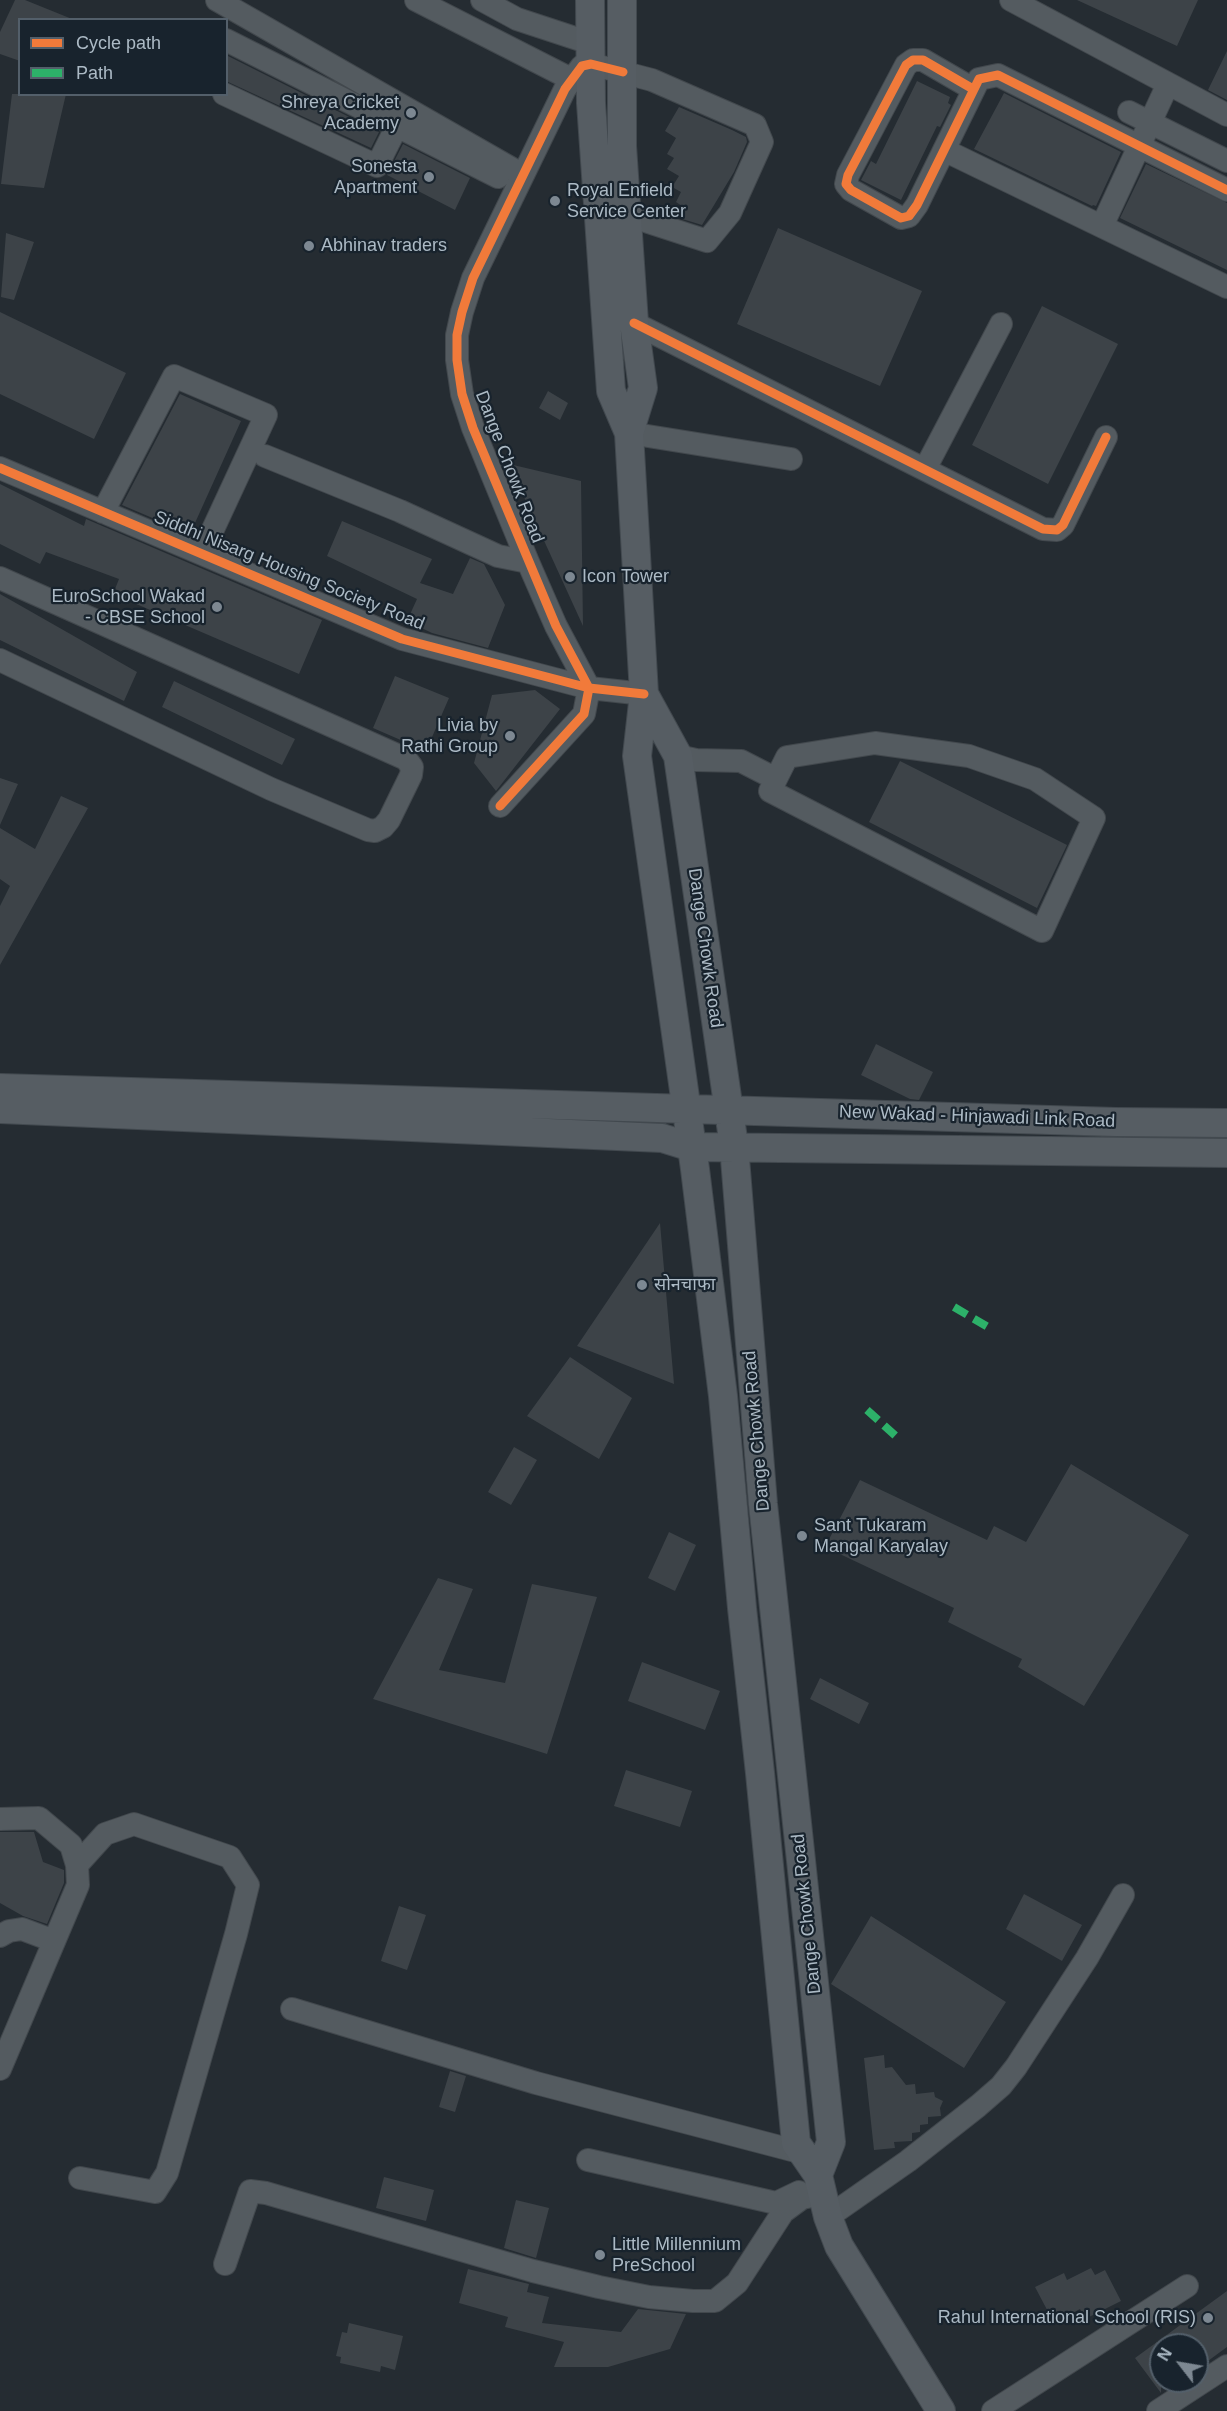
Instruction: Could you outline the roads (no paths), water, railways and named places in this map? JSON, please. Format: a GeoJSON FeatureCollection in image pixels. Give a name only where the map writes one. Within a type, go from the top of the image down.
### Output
{"type":"FeatureCollection","features":[{"type":"Feature","properties":{"kind":"main road","name":"Dange Chowk Road"},"geometry":{"type":"LineString","coordinates":[[590,0],[584,62],[591,103],[611,391],[629,433],[644,694],[637,756],[687,1108],[723,1396],[796,2142],[818,2184],[839,2246],[941,2411]]}},
{"type":"Feature","properties":{"kind":"main road","name":"Dange Chowk Road"},"geometry":{"type":"LineString","coordinates":[[622,0],[622,146],[634,323],[643,388],[629,433]]}},
{"type":"Feature","properties":{"kind":"main road","name":"Dange Chowk Road"},"geometry":{"type":"LineString","coordinates":[[644,694],[678,756],[734,1146],[763,1504],[831,2142],[818,2184]]}},
{"type":"Feature","properties":{"kind":"main road","name":"New Wakad - Hinjawadi Link Road"},"geometry":{"type":"LineString","coordinates":[[0,1088],[1116,1122],[1227,1123]]}},
{"type":"Feature","properties":{"kind":"main road","name":"New Wakad - Hinjawadi Link Road"},"geometry":{"type":"LineString","coordinates":[[0,1109],[662,1138],[692,1147],[1227,1153]]}},
{"type":"Feature","properties":{"kind":"main road"},"geometry":{"type":"LineString","coordinates":[[1115,1152],[1116,1122]]}},
{"type":"Feature","properties":{"kind":"main road"},"geometry":{"type":"LineString","coordinates":[[760,1773],[792,1766]]}},
{"type":"Feature","properties":{"kind":"street"},"geometry":{"type":"LineString","coordinates":[[217,0],[520,181]]}},
{"type":"Feature","properties":{"kind":"street"},"geometry":{"type":"LineString","coordinates":[[416,0],[584,62],[652,80],[755,125],[762,142],[730,213],[707,241],[627,215]]}},
{"type":"Feature","properties":{"kind":"street"},"geometry":{"type":"LineString","coordinates":[[482,0],[517,19],[584,62]]}},
{"type":"Feature","properties":{"kind":"street"},"geometry":{"type":"LineString","coordinates":[[1011,0],[1227,116]]}},
{"type":"Feature","properties":{"kind":"street"},"geometry":{"type":"LineString","coordinates":[[228,41],[397,126],[520,181]]}},
{"type":"Feature","properties":{"kind":"street"},"geometry":{"type":"LineString","coordinates":[[973,89],[923,60],[913,60],[906,65],[848,175],[846,184],[851,190],[901,218],[909,216],[917,205],[979,79],[998,75],[1227,190]]}},
{"type":"Feature","properties":{"kind":"street","name":"Dange Chowk Road"},"geometry":{"type":"LineString","coordinates":[[584,62],[520,181],[473,278],[457,335],[456,360],[462,394],[473,428],[556,626],[589,688]]}},
{"type":"Feature","properties":{"kind":"street"},"geometry":{"type":"LineString","coordinates":[[1102,226],[1168,84]]}},
{"type":"Feature","properties":{"kind":"street"},"geometry":{"type":"LineString","coordinates":[[228,96],[377,166],[397,126]]}},
{"type":"Feature","properties":{"kind":"street"},"geometry":{"type":"LineString","coordinates":[[1129,112],[1227,161]]}},
{"type":"Feature","properties":{"kind":"street"},"geometry":{"type":"LineString","coordinates":[[944,150],[1227,286]]}},
{"type":"Feature","properties":{"kind":"street"},"geometry":{"type":"LineString","coordinates":[[634,323],[1043,529],[1057,530],[1063,525],[1106,437]]}},
{"type":"Feature","properties":{"kind":"street"},"geometry":{"type":"LineString","coordinates":[[925,469],[1001,324]]}},
{"type":"Feature","properties":{"kind":"street"},"geometry":{"type":"LineString","coordinates":[[103,512],[174,376],[266,416],[202,554]]}},
{"type":"Feature","properties":{"kind":"street"},"geometry":{"type":"LineString","coordinates":[[629,433],[791,459]]}},
{"type":"Feature","properties":{"kind":"street"},"geometry":{"type":"LineString","coordinates":[[266,456],[400,511],[498,556],[528,562]]}},
{"type":"Feature","properties":{"kind":"street","name":"Siddhi Nisarg Housing Society Road"},"geometry":{"type":"LineString","coordinates":[[0,468],[402,639],[589,688],[644,694]]}},
{"type":"Feature","properties":{"kind":"street"},"geometry":{"type":"LineString","coordinates":[[0,578],[406,759],[412,767],[411,775],[389,820],[375,831],[368,830],[271,789],[0,660]]}},
{"type":"Feature","properties":{"kind":"street"},"geometry":{"type":"LineString","coordinates":[[500,806],[584,714],[589,688]]}},
{"type":"Feature","properties":{"kind":"street"},"geometry":{"type":"LineString","coordinates":[[875,743],[969,756],[1035,779],[1094,818],[1041,931],[770,791],[776,779],[787,758],[875,743]]}},
{"type":"Feature","properties":{"kind":"street"},"geometry":{"type":"LineString","coordinates":[[678,756],[696,760],[741,761],[776,779]]}},
{"type":"Feature","properties":{"kind":"street"},"geometry":{"type":"LineString","coordinates":[[0,1819],[39,1818],[71,1845],[77,1865],[78,1885],[1,2064]]}},
{"type":"Feature","properties":{"kind":"street"},"geometry":{"type":"LineString","coordinates":[[77,1865],[105,1834],[134,1824],[230,1857],[248,1885],[233,1945],[167,2173],[155,2192],[80,2178]]}},
{"type":"Feature","properties":{"kind":"street"},"geometry":{"type":"LineString","coordinates":[[588,2160],[776,2203],[818,2184],[908,2161],[1001,2086],[1016,2067],[1087,1958],[1123,1895]]}},
{"type":"Feature","properties":{"kind":"street"},"geometry":{"type":"LineString","coordinates":[[0,1936],[9,1931],[22,1929],[54,1941]]}},
{"type":"Feature","properties":{"kind":"street"},"geometry":{"type":"LineString","coordinates":[[292,2009],[536,2082],[818,2184]]}},
{"type":"Feature","properties":{"kind":"street"},"geometry":{"type":"LineString","coordinates":[[225,2264],[250,2191],[266,2193],[533,2271],[598,2287],[649,2297],[715,2301],[737,2283],[783,2212],[818,2184]]}},
{"type":"Feature","properties":{"kind":"street"},"geometry":{"type":"LineString","coordinates":[[993,2411],[1187,2286]]}},
{"type":"Feature","properties":{"kind":"street"},"geometry":{"type":"LineString","coordinates":[[1158,2411],[1227,2366]]}},
{"type":"Feature","properties":{"kind":"place","name":"Shreya Cricket Academy"},"geometry":{"type":"Point","coordinates":[411,113]}},
{"type":"Feature","properties":{"kind":"place","name":"Sonesta Apartment"},"geometry":{"type":"Point","coordinates":[429,177]}},
{"type":"Feature","properties":{"kind":"place","name":"Royal Enfield Service Center"},"geometry":{"type":"Point","coordinates":[555,201]}},
{"type":"Feature","properties":{"kind":"place","name":"Abhinav traders"},"geometry":{"type":"Point","coordinates":[309,246]}},
{"type":"Feature","properties":{"kind":"place","name":"Icon Tower"},"geometry":{"type":"Point","coordinates":[570,577]}},
{"type":"Feature","properties":{"kind":"place","name":"EuroSchool Wakad - CBSE School"},"geometry":{"type":"Point","coordinates":[217,607]}},
{"type":"Feature","properties":{"kind":"place","name":"Livia by Rathi Group"},"geometry":{"type":"Point","coordinates":[510,736]}},
{"type":"Feature","properties":{"kind":"place","name":"सोनचाफा"},"geometry":{"type":"Point","coordinates":[642,1285]}},
{"type":"Feature","properties":{"kind":"place","name":"Sant Tukaram Mangal Karyalay"},"geometry":{"type":"Point","coordinates":[802,1536]}},
{"type":"Feature","properties":{"kind":"place","name":"Little Millennium PreSchool"},"geometry":{"type":"Point","coordinates":[600,2255]}},
{"type":"Feature","properties":{"kind":"place","name":"Rahul International School (RIS)"},"geometry":{"type":"Point","coordinates":[1208,2318]}}]}
